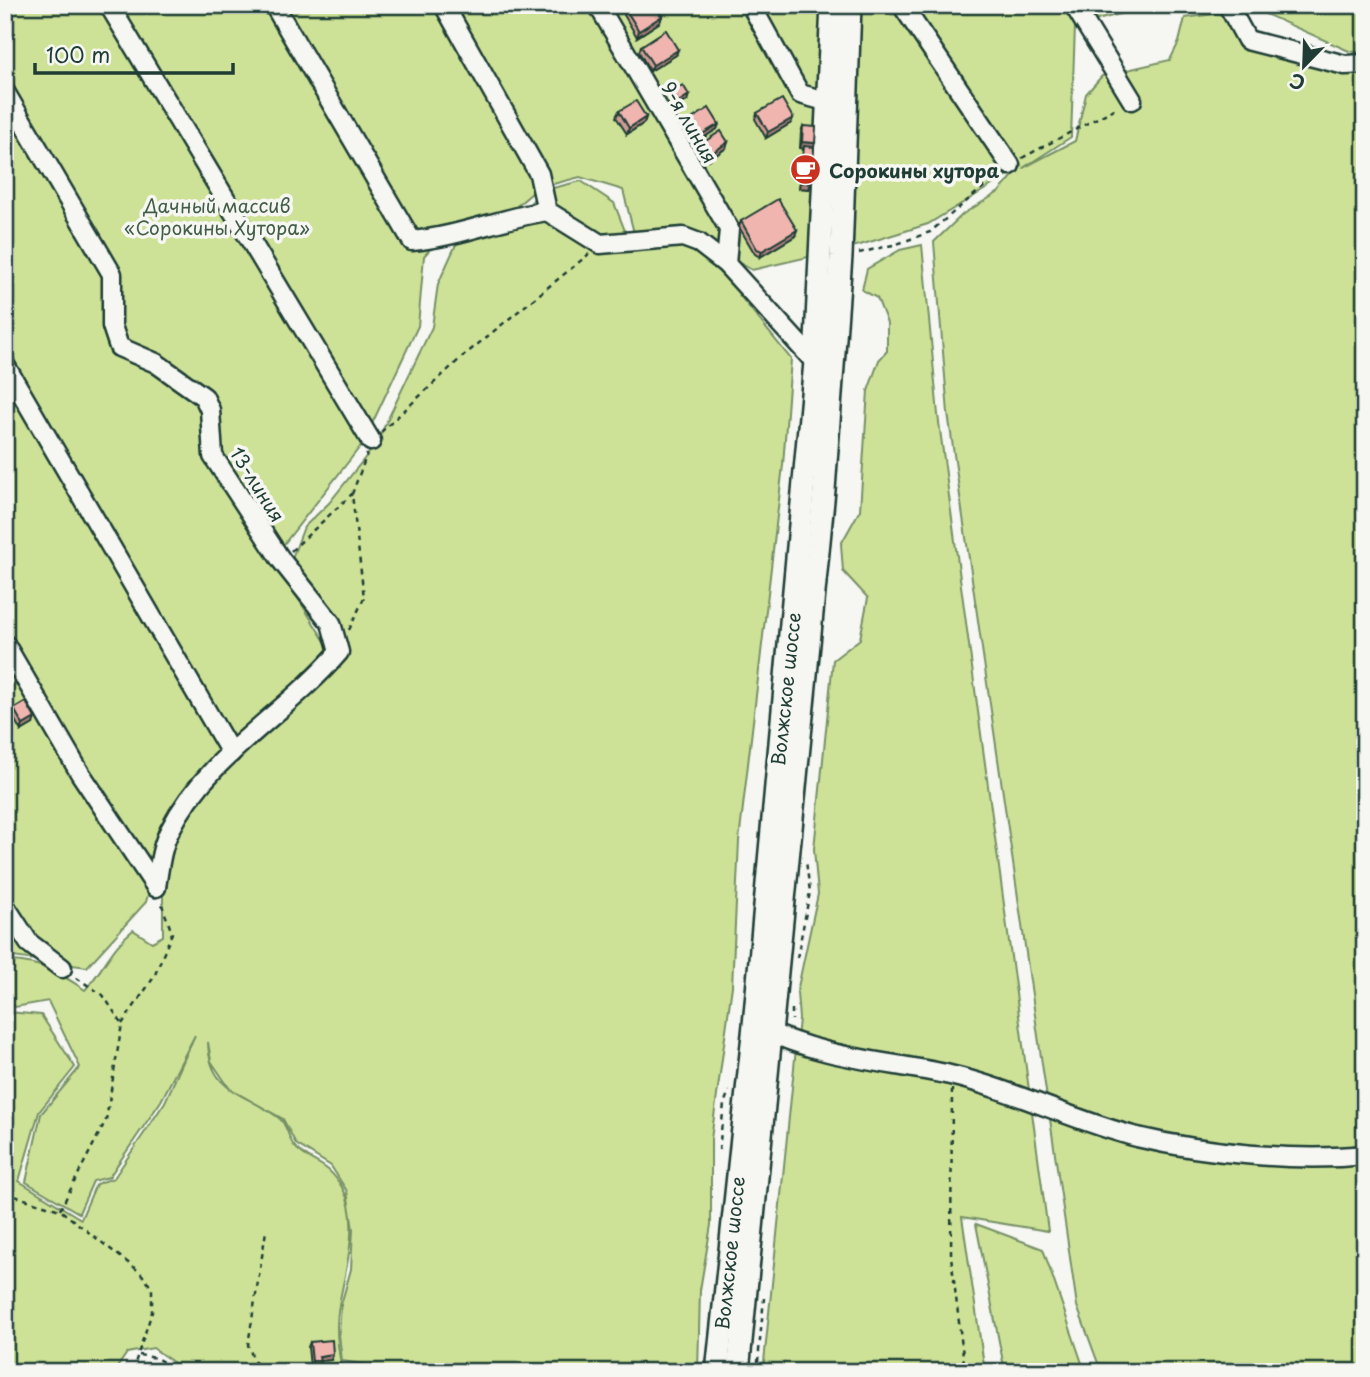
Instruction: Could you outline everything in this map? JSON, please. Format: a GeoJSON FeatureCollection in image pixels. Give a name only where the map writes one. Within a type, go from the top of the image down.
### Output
{"type":"FeatureCollection","features":[{"type":"Feature","properties":{"kind":"main road","name":"Волжское шоссе"},"geometry":{"type":"LineString","coordinates":[[738,1372],[762,1029],[815,362],[832,5]]}},
{"type":"Feature","properties":{"kind":"main road","name":"Волжское шоссе"},"geometry":{"type":"LineString","coordinates":[[717,1372],[762,1029],[824,490],[841,256],[850,5]]}},
{"type":"Feature","properties":{"kind":"lane"},"geometry":{"type":"LineString","coordinates":[[109,5],[371,441]]}},
{"type":"Feature","properties":{"kind":"lane"},"geometry":{"type":"LineString","coordinates":[[274,5],[412,241],[441,238],[505,217],[547,211],[600,244],[683,237],[699,243],[726,264],[815,362]]}},
{"type":"Feature","properties":{"kind":"lane"},"geometry":{"type":"LineString","coordinates":[[444,5],[539,174],[547,211]]}},
{"type":"Feature","properties":{"kind":"lane","name":"9-я линия"},"geometry":{"type":"LineString","coordinates":[[598,5],[729,229],[726,264]]}},
{"type":"Feature","properties":{"kind":"lane"},"geometry":{"type":"LineString","coordinates":[[751,5],[800,93],[829,102]]}},
{"type":"Feature","properties":{"kind":"lane"},"geometry":{"type":"LineString","coordinates":[[902,5],[1010,165]]}},
{"type":"Feature","properties":{"kind":"lane"},"geometry":{"type":"LineString","coordinates":[[1074,5],[1132,100]]}},
{"type":"Feature","properties":{"kind":"lane"},"geometry":{"type":"LineString","coordinates":[[1228,5],[1247,40],[1345,65],[1365,64]]}},
{"type":"Feature","properties":{"kind":"lane","name":"13-линия"},"geometry":{"type":"LineString","coordinates":[[5,92],[112,274],[112,326],[119,347],[156,363],[204,397],[210,410],[213,456],[281,560],[331,623],[339,652]]}},
{"type":"Feature","properties":{"kind":"lane"},"geometry":{"type":"LineString","coordinates":[[5,365],[231,753]]}},
{"type":"Feature","properties":{"kind":"lane"},"geometry":{"type":"LineString","coordinates":[[5,644],[80,773],[156,887]]}},
{"type":"Feature","properties":{"kind":"lane"},"geometry":{"type":"LineString","coordinates":[[156,887],[168,832],[194,790],[231,753],[318,677],[339,652]]}},
{"type":"Feature","properties":{"kind":"lane"},"geometry":{"type":"LineString","coordinates":[[5,906],[29,943],[62,968]]}},
{"type":"Feature","properties":{"kind":"lane"},"geometry":{"type":"LineString","coordinates":[[762,1029],[789,1042],[844,1058],[952,1076],[1138,1137],[1296,1157],[1365,1155]]}},
{"type":"Feature","properties":{"kind":"path"},"geometry":{"type":"LineString","coordinates":[[841,256],[897,244],[930,232],[1010,165],[1132,100]]}},
{"type":"Feature","properties":{"kind":"path"},"geometry":{"type":"LineString","coordinates":[[339,652],[364,598],[352,494],[371,441],[462,357],[600,244]]}},
{"type":"Feature","properties":{"kind":"path"},"geometry":{"type":"LineString","coordinates":[[281,560],[352,494]]}},
{"type":"Feature","properties":{"kind":"path"},"geometry":{"type":"LineString","coordinates":[[60,1210],[81,1164],[106,1120],[122,1024],[154,978],[172,933],[156,887]]}},
{"type":"Feature","properties":{"kind":"path"},"geometry":{"type":"LineString","coordinates":[[62,968],[103,995],[122,1024]]}},
{"type":"Feature","properties":{"kind":"path"},"geometry":{"type":"LineString","coordinates":[[952,1076],[951,1256],[965,1372]]}},
{"type":"Feature","properties":{"kind":"path"},"geometry":{"type":"LineString","coordinates":[[719,1150],[724,1104],[729,1091]]}},
{"type":"Feature","properties":{"kind":"path"},"geometry":{"type":"LineString","coordinates":[[5,1193],[60,1210],[140,1272],[152,1288],[152,1312],[132,1372]]}},
{"type":"Feature","properties":{"kind":"path"},"geometry":{"type":"LineString","coordinates":[[264,1372],[254,1361],[248,1345],[266,1231]]}},
{"type":"Feature","properties":{"kind":"path"},"geometry":{"type":"LineString","coordinates":[[139,1355],[156,1358],[180,1372]]}},
{"type":"Feature","properties":{"kind":"path"},"geometry":{"type":"LineString","coordinates":[[327,1372],[368,1369],[380,1372]]}},
{"type":"Feature","properties":{"kind":"green space","name":"Дачный массив «Сорокины Хутора»"},"geometry":{"type":"Polygon","coordinates":[[[5,5],[1153,5],[1075,26],[1071,137],[1023,168],[1075,141],[1086,94],[1102,76],[1170,60],[1179,42],[1185,18],[1221,13],[1242,40],[1365,71],[1365,1372],[1178,1372],[1172,1368],[1098,1363],[1077,1306],[948,413],[934,242],[963,214],[999,192],[1020,168],[928,224],[860,245],[752,270],[679,230],[635,237],[623,190],[580,177],[538,188],[512,210],[446,231],[424,256],[418,326],[363,443],[273,558],[329,648],[172,806],[146,902],[87,967],[5,956],[5,5]]]}},
{"type":"Feature","properties":{"kind":"green space"},"geometry":{"type":"Polygon","coordinates":[[[1245,5],[1365,5],[1365,53],[1349,51],[1245,5]]]}},
{"type":"Feature","properties":{"kind":"green space"},"geometry":{"type":"Polygon","coordinates":[[[581,181],[614,203],[631,246],[681,243],[712,260],[729,275],[740,296],[791,359],[783,465],[739,841],[732,986],[711,1139],[711,1225],[700,1290],[698,1372],[415,1372],[342,1361],[339,1334],[341,1305],[351,1269],[351,1216],[348,1262],[337,1320],[341,1364],[309,1372],[187,1372],[153,1348],[127,1353],[114,1372],[5,1372],[5,1008],[8,1012],[41,1015],[75,1067],[39,1112],[19,1181],[81,1219],[96,1184],[114,1178],[165,1102],[195,1035],[161,1101],[109,1177],[93,1181],[79,1213],[26,1182],[41,1114],[80,1067],[48,1001],[15,1007],[5,997],[5,974],[10,961],[31,964],[50,969],[85,990],[119,944],[133,930],[152,942],[163,936],[163,876],[171,837],[234,754],[322,684],[346,655],[340,621],[292,558],[304,527],[329,503],[376,444],[432,327],[438,284],[458,240],[514,222],[541,191],[581,181]],[[208,1042],[210,1059],[215,1072],[229,1087],[211,1061],[208,1042]],[[268,1110],[283,1122],[295,1147],[331,1172],[348,1202],[351,1215],[347,1191],[331,1166],[296,1144],[283,1119],[268,1110]]]}},
{"type":"Feature","properties":{"kind":"green space"},"geometry":{"type":"Polygon","coordinates":[[[922,245],[938,415],[1048,1231],[962,1217],[985,1372],[763,1372],[799,1019],[797,992],[818,894],[814,849],[833,660],[860,639],[868,598],[843,571],[841,544],[860,510],[868,391],[879,360],[887,351],[887,323],[877,298],[862,290],[867,269],[900,250],[922,245]]]}},
{"type":"Feature","properties":{"kind":"green space"},"geometry":{"type":"Polygon","coordinates":[[[976,1224],[1043,1249],[1085,1372],[1005,1372],[976,1224]]]}},
{"type":"Feature","properties":{"kind":"building"},"geometry":{"type":"Polygon","coordinates":[[[633,5],[655,5],[662,16],[639,31],[626,10],[633,5]]]}},
{"type":"Feature","properties":{"kind":"building"},"geometry":{"type":"Polygon","coordinates":[[[666,30],[678,50],[653,65],[641,46],[666,30]]]}},
{"type":"Feature","properties":{"kind":"building"},"geometry":{"type":"Polygon","coordinates":[[[683,85],[689,95],[678,102],[672,91],[683,85]]]}},
{"type":"Feature","properties":{"kind":"building"},"geometry":{"type":"Polygon","coordinates":[[[782,99],[793,118],[768,132],[757,113],[782,99]]]}},
{"type":"Feature","properties":{"kind":"building"},"geometry":{"type":"Polygon","coordinates":[[[636,101],[646,117],[629,128],[619,111],[636,101]]]}},
{"type":"Feature","properties":{"kind":"building"},"geometry":{"type":"Polygon","coordinates":[[[709,108],[719,124],[697,137],[687,122],[709,108]]]}},
{"type":"Feature","properties":{"kind":"building"},"geometry":{"type":"Polygon","coordinates":[[[803,126],[816,127],[815,143],[802,142],[803,126]]]}},
{"type":"Feature","properties":{"kind":"building"},"geometry":{"type":"Polygon","coordinates":[[[721,131],[728,142],[712,153],[704,142],[721,131]]]}},
{"type":"Feature","properties":{"kind":"building","name":"Сорокины хутора"},"geometry":{"type":"Polygon","coordinates":[[[804,146],[814,147],[811,183],[801,182],[804,146]]]}},
{"type":"Feature","properties":{"kind":"building"},"geometry":{"type":"Polygon","coordinates":[[[778,199],[797,230],[762,251],[757,249],[741,221],[778,199]]]}},
{"type":"Feature","properties":{"kind":"building"},"geometry":{"type":"Polygon","coordinates":[[[26,702],[35,718],[23,725],[14,709],[26,702]]]}},
{"type":"Feature","properties":{"kind":"building"},"geometry":{"type":"Polygon","coordinates":[[[332,1340],[333,1354],[319,1356],[320,1361],[312,1361],[310,1342],[332,1340]]]}},
{"type":"Feature","properties":{"kind":"place","name":"Сорокины хутора"},"geometry":{"type":"Point","coordinates":[806,170]}}]}
